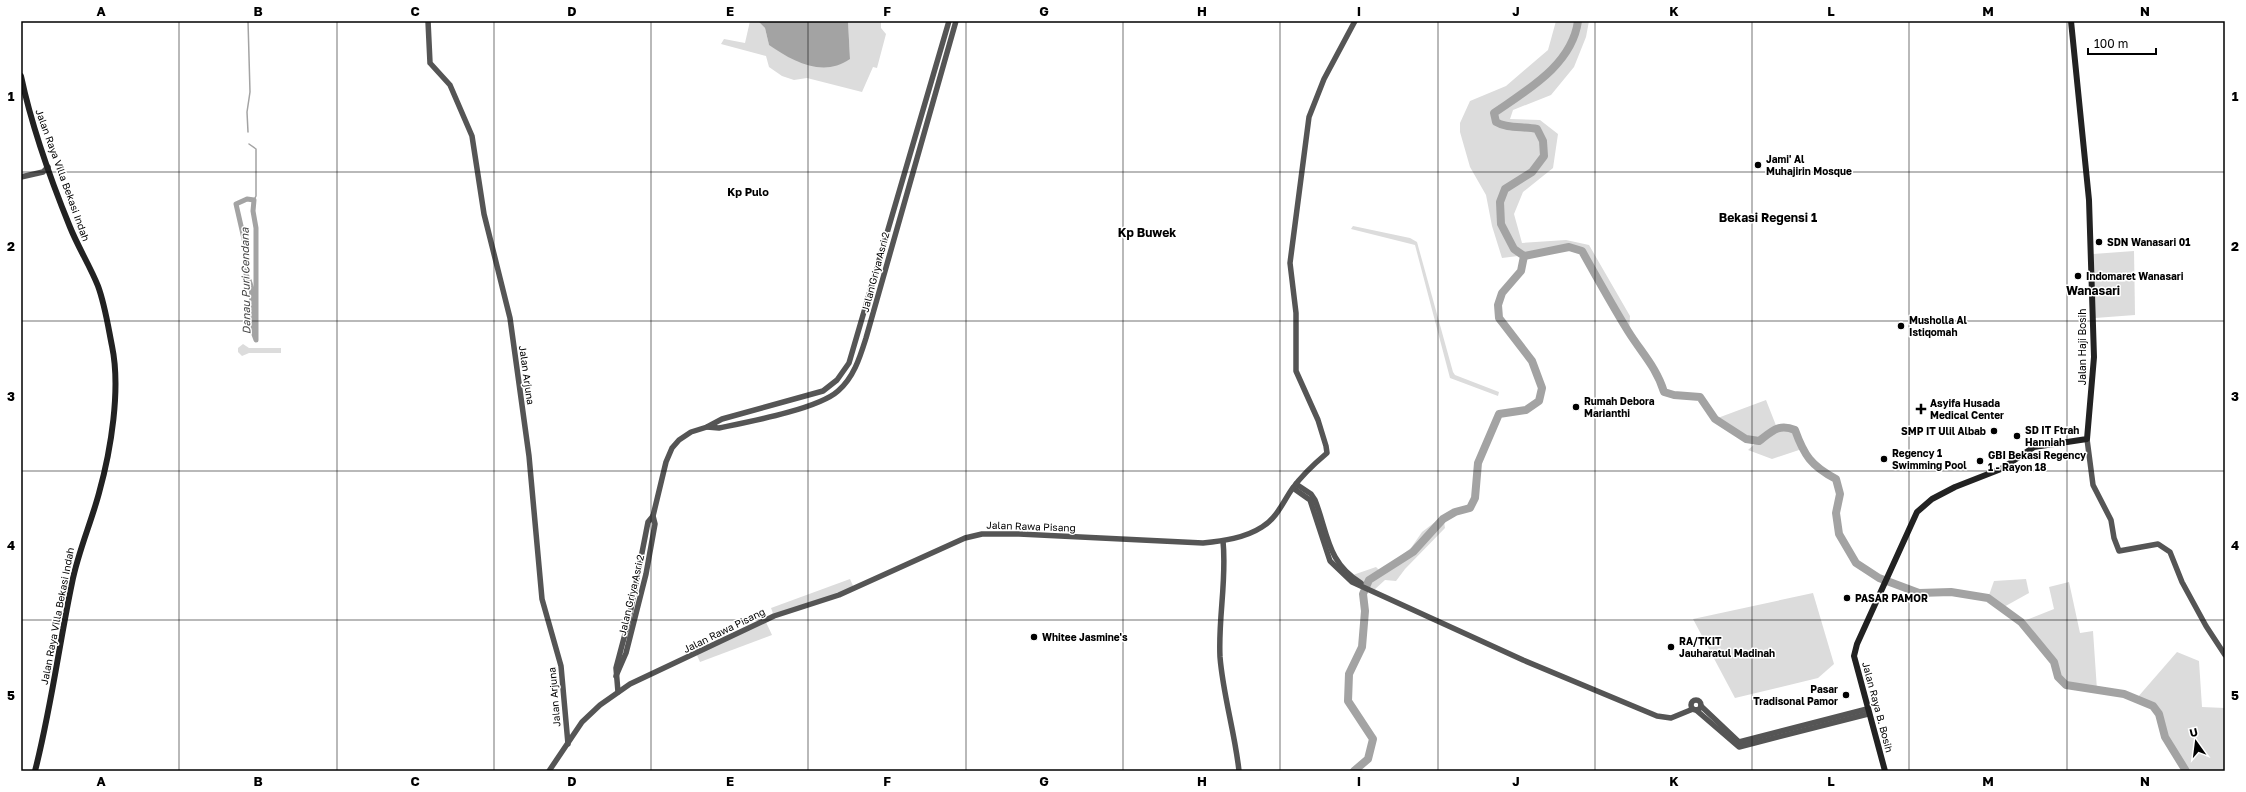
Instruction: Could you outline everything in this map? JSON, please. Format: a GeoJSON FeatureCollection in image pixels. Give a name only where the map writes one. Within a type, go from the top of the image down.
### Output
{"type":"FeatureCollection","features":[{"type":"Feature","properties":{"kind":"main road","name":"Jalan Haji Bosih"},"geometry":{"type":"LineString","coordinates":[[2071,21],[2089,200],[2094,357],[2088,439]]}},
{"type":"Feature","properties":{"kind":"main road","name":"Jalan Raya Villa Bekasi Indah"},"geometry":{"type":"LineString","coordinates":[[21,76],[29,116],[70,228],[98,286],[112,348],[115,384],[113,417],[101,486],[72,581],[46,725],[35,771]]}},
{"type":"Feature","properties":{"kind":"main road","name":"Jalan Raya B. Bosih"},"geometry":{"type":"LineString","coordinates":[[1885,771],[1855,663],[1855,648],[1887,583],[1912,522],[1920,509],[1932,499],[2006,466],[2034,447],[2088,439]]}},
{"type":"Feature","properties":{"kind":"street","name":"Jalan Arjuna"},"geometry":{"type":"LineString","coordinates":[[428,21],[430,63],[450,85],[472,136],[484,214],[510,318],[529,456],[542,599],[561,666],[568,744]]}},
{"type":"Feature","properties":{"kind":"street","name":"Jalan Griya Asri 2"},"geometry":{"type":"LineString","coordinates":[[618,692],[616,676],[626,653],[632,620],[646,574],[655,524],[653,516],[666,462],[672,448],[688,434],[707,427],[722,419],[823,391],[837,380],[846,368],[854,351],[949,21]]}},
{"type":"Feature","properties":{"kind":"street","name":"Jalan Griya Asri 2"},"geometry":{"type":"LineString","coordinates":[[707,427],[719,428],[819,402],[839,391],[852,374],[866,338],[956,21]]}},
{"type":"Feature","properties":{"kind":"street","name":"Jalan Rawa Pisang"},"geometry":{"type":"LineString","coordinates":[[549,771],[582,722],[618,692],[774,616],[839,595],[945,546],[974,535],[1061,535],[1181,544],[1223,541],[1263,527],[1276,515],[1294,486],[1326,454],[1326,446],[1318,420],[1296,371],[1296,306],[1290,263],[1300,200],[1309,116],[1324,79],[1355,21]]}},
{"type":"Feature","properties":{"kind":"street"},"geometry":{"type":"LineString","coordinates":[[21,177],[47,170],[48,167]]}},
{"type":"Feature","properties":{"kind":"street"},"geometry":{"type":"LineString","coordinates":[[2088,439],[2094,485],[2111,520],[2114,538],[2120,551],[2158,544],[2170,552],[2182,582],[2206,626],[2225,655]]}},
{"type":"Feature","properties":{"kind":"street"},"geometry":{"type":"LineString","coordinates":[[1294,486],[1309,496],[1317,505],[1334,559],[1358,584],[1658,714],[1671,715],[1695,708],[1738,742],[1786,733],[1868,711]]}},
{"type":"Feature","properties":{"kind":"street"},"geometry":{"type":"LineString","coordinates":[[1223,541],[1224,569],[1220,658],[1239,771]]}},
{"type":"Feature","properties":{"kind":"shaded area"},"geometry":{"type":"Polygon","coordinates":[[[750,21],[758,21],[765,28],[769,45],[850,59],[848,21],[881,21],[881,28],[886,34],[877,68],[873,67],[862,92],[807,78],[794,80],[782,76],[769,67],[766,56],[721,44],[724,39],[745,43],[750,21]]]}},
{"type":"Feature","properties":{"kind":"shaded area"},"geometry":{"type":"Polygon","coordinates":[[[758,21],[848,21],[850,59],[840,65],[819,67],[808,65],[788,57],[769,45],[765,28],[758,21]]]}},
{"type":"Feature","properties":{"kind":"shaded area"},"geometry":{"type":"Polygon","coordinates":[[[1556,21],[1589,21],[1586,37],[1574,67],[1551,95],[1513,110],[1510,119],[1540,120],[1558,134],[1553,168],[1523,192],[1514,214],[1522,243],[1566,240],[1589,245],[1630,316],[1629,332],[1582,251],[1569,247],[1549,252],[1502,258],[1492,226],[1486,195],[1470,167],[1460,132],[1460,123],[1470,101],[1506,86],[1548,50],[1556,21]]]}},
{"type":"Feature","properties":{"kind":"shaded area"},"geometry":{"type":"Polygon","coordinates":[[[1353,226],[1410,238],[1417,242],[1453,372],[1455,375],[1499,392],[1498,396],[1450,378],[1415,245],[1351,229],[1353,226]]]}},
{"type":"Feature","properties":{"kind":"shaded area"},"geometry":{"type":"Polygon","coordinates":[[[2134,251],[2135,315],[2095,318],[2093,254],[2134,251]]]}},
{"type":"Feature","properties":{"kind":"shaded area"},"geometry":{"type":"Polygon","coordinates":[[[243,344],[249,348],[281,348],[281,353],[249,353],[242,356],[238,352],[238,348],[243,344]]]}},
{"type":"Feature","properties":{"kind":"shaded area"},"geometry":{"type":"Polygon","coordinates":[[[1766,400],[1777,428],[1786,426],[1795,430],[1802,449],[1772,459],[1748,450],[1758,441],[1746,439],[1715,419],[1766,400]]]}},
{"type":"Feature","properties":{"kind":"shaded area"},"geometry":{"type":"Polygon","coordinates":[[[1443,516],[1445,528],[1405,569],[1396,581],[1385,580],[1374,590],[1350,576],[1376,567],[1380,571],[1411,548],[1422,532],[1443,516]]]}},
{"type":"Feature","properties":{"kind":"shaded area"},"geometry":{"type":"Polygon","coordinates":[[[850,579],[854,588],[774,616],[771,608],[850,579]]]}},
{"type":"Feature","properties":{"kind":"shaded area"},"geometry":{"type":"Polygon","coordinates":[[[2026,579],[2029,593],[2002,608],[1988,598],[1994,581],[2026,579]]]}},
{"type":"Feature","properties":{"kind":"shaded area"},"geometry":{"type":"Polygon","coordinates":[[[2069,582],[2080,633],[2093,631],[2097,690],[2066,685],[2058,677],[2053,662],[2021,622],[2054,609],[2049,587],[2069,582]]]}},
{"type":"Feature","properties":{"kind":"shaded area"},"geometry":{"type":"Polygon","coordinates":[[[1813,593],[1834,664],[1818,678],[1735,698],[1693,619],[1813,593]]]}},
{"type":"Feature","properties":{"kind":"shaded area"},"geometry":{"type":"Polygon","coordinates":[[[765,620],[772,635],[700,662],[696,653],[765,620]]]}},
{"type":"Feature","properties":{"kind":"shaded area"},"geometry":{"type":"Polygon","coordinates":[[[2177,652],[2199,661],[2202,707],[2225,708],[2225,771],[2186,771],[2165,737],[2159,714],[2153,706],[2137,698],[2177,652]]]}},
{"type":"Feature","properties":{"kind":"waterway"},"geometry":{"type":"LineString","coordinates":[[248,21],[250,92],[247,112],[248,132]]}},
{"type":"Feature","properties":{"kind":"waterway"},"geometry":{"type":"LineString","coordinates":[[1354,771],[1368,759],[1373,739],[1348,701],[1349,674],[1362,647],[1365,611],[1363,594],[1369,580],[1413,552],[1443,519],[1455,512],[1470,508],[1475,498],[1478,463],[1499,414],[1526,410],[1539,401],[1542,388],[1532,361],[1499,318],[1498,305],[1502,293],[1521,271],[1524,256],[1514,249],[1501,224],[1500,202],[1505,189],[1532,172],[1544,156],[1543,141],[1537,129],[1505,126],[1496,122],[1494,113],[1546,75],[1557,63],[1567,51],[1574,37],[1578,21]]}},
{"type":"Feature","properties":{"kind":"waterway"},"geometry":{"type":"LineString","coordinates":[[242,202],[247,199],[254,200],[256,196],[256,149],[249,144]]}},
{"type":"Feature","properties":{"kind":"waterway","name":"Danau Puri Cendana"},"geometry":{"type":"LineString","coordinates":[[247,199],[254,200],[253,211],[256,228],[256,340],[252,329],[252,292],[246,275],[247,252],[236,204],[247,199]]}},
{"type":"Feature","properties":{"kind":"waterway"},"geometry":{"type":"LineString","coordinates":[[1524,256],[1569,247],[1582,251],[1628,331],[1653,368],[1664,392],[1674,395],[1700,397],[1715,419],[1746,439],[1759,441],[1772,431],[1784,427],[1795,430],[1805,453],[1814,464],[1836,479],[1840,494],[1836,513],[1839,534],[1856,563],[1879,578],[1919,593],[1951,592],[1988,598],[2021,622],[2054,662],[2058,677],[2066,685],[2124,694],[2153,706],[2159,714],[2165,737],[2186,771]]}},
{"type":"Feature","properties":{"kind":"place","name":"Jami' Al Muhajirin Mosque"},"geometry":{"type":"Point","coordinates":[1758,165]}},
{"type":"Feature","properties":{"kind":"place","name":"SDN Wanasari 01"},"geometry":{"type":"Point","coordinates":[2099,242]}},
{"type":"Feature","properties":{"kind":"place","name":"Indomaret Wanasari"},"geometry":{"type":"Point","coordinates":[2078,276]}},
{"type":"Feature","properties":{"kind":"place","name":"Musholla Al Istiqomah"},"geometry":{"type":"Point","coordinates":[1901,326]}},
{"type":"Feature","properties":{"kind":"place","name":"Rumah Debora Marianthi"},"geometry":{"type":"Point","coordinates":[1576,407]}},
{"type":"Feature","properties":{"kind":"place","name":"Asyifa Husada Medical Center"},"geometry":{"type":"Point","coordinates":[1921,409]}},
{"type":"Feature","properties":{"kind":"place","name":"SMP IT Ulil Albab"},"geometry":{"type":"Point","coordinates":[1994,431]}},
{"type":"Feature","properties":{"kind":"place","name":"SD IT Ftrah Hanniah"},"geometry":{"type":"Point","coordinates":[2017,436]}},
{"type":"Feature","properties":{"kind":"place","name":"Regency 1 Swimming Pool"},"geometry":{"type":"Point","coordinates":[1884,459]}},
{"type":"Feature","properties":{"kind":"place","name":"GBI Bekasi Regency 1 - Rayon 18"},"geometry":{"type":"Point","coordinates":[1980,461]}},
{"type":"Feature","properties":{"kind":"place","name":"PASAR PAMOR"},"geometry":{"type":"Point","coordinates":[1847,598]}},
{"type":"Feature","properties":{"kind":"place","name":"Whitee Jasmine's"},"geometry":{"type":"Point","coordinates":[1034,637]}},
{"type":"Feature","properties":{"kind":"place","name":"RA/TKIT Jauharatul Madinah"},"geometry":{"type":"Point","coordinates":[1671,647]}},
{"type":"Feature","properties":{"kind":"place","name":"Pasar Tradisonal Pamor"},"geometry":{"type":"Point","coordinates":[1846,695]}},
{"type":"Feature","properties":{"kind":"district","name":"Kp Pulo"},"geometry":{"type":"Point","coordinates":[748,191]}},
{"type":"Feature","properties":{"kind":"district","name":"Bekasi Regensi 1"},"geometry":{"type":"Point","coordinates":[1768,217]}},
{"type":"Feature","properties":{"kind":"district","name":"Kp Buwek"},"geometry":{"type":"Point","coordinates":[1147,232]}},
{"type":"Feature","properties":{"kind":"district","name":"Wanasari"},"geometry":{"type":"Point","coordinates":[2093,290]}}]}
